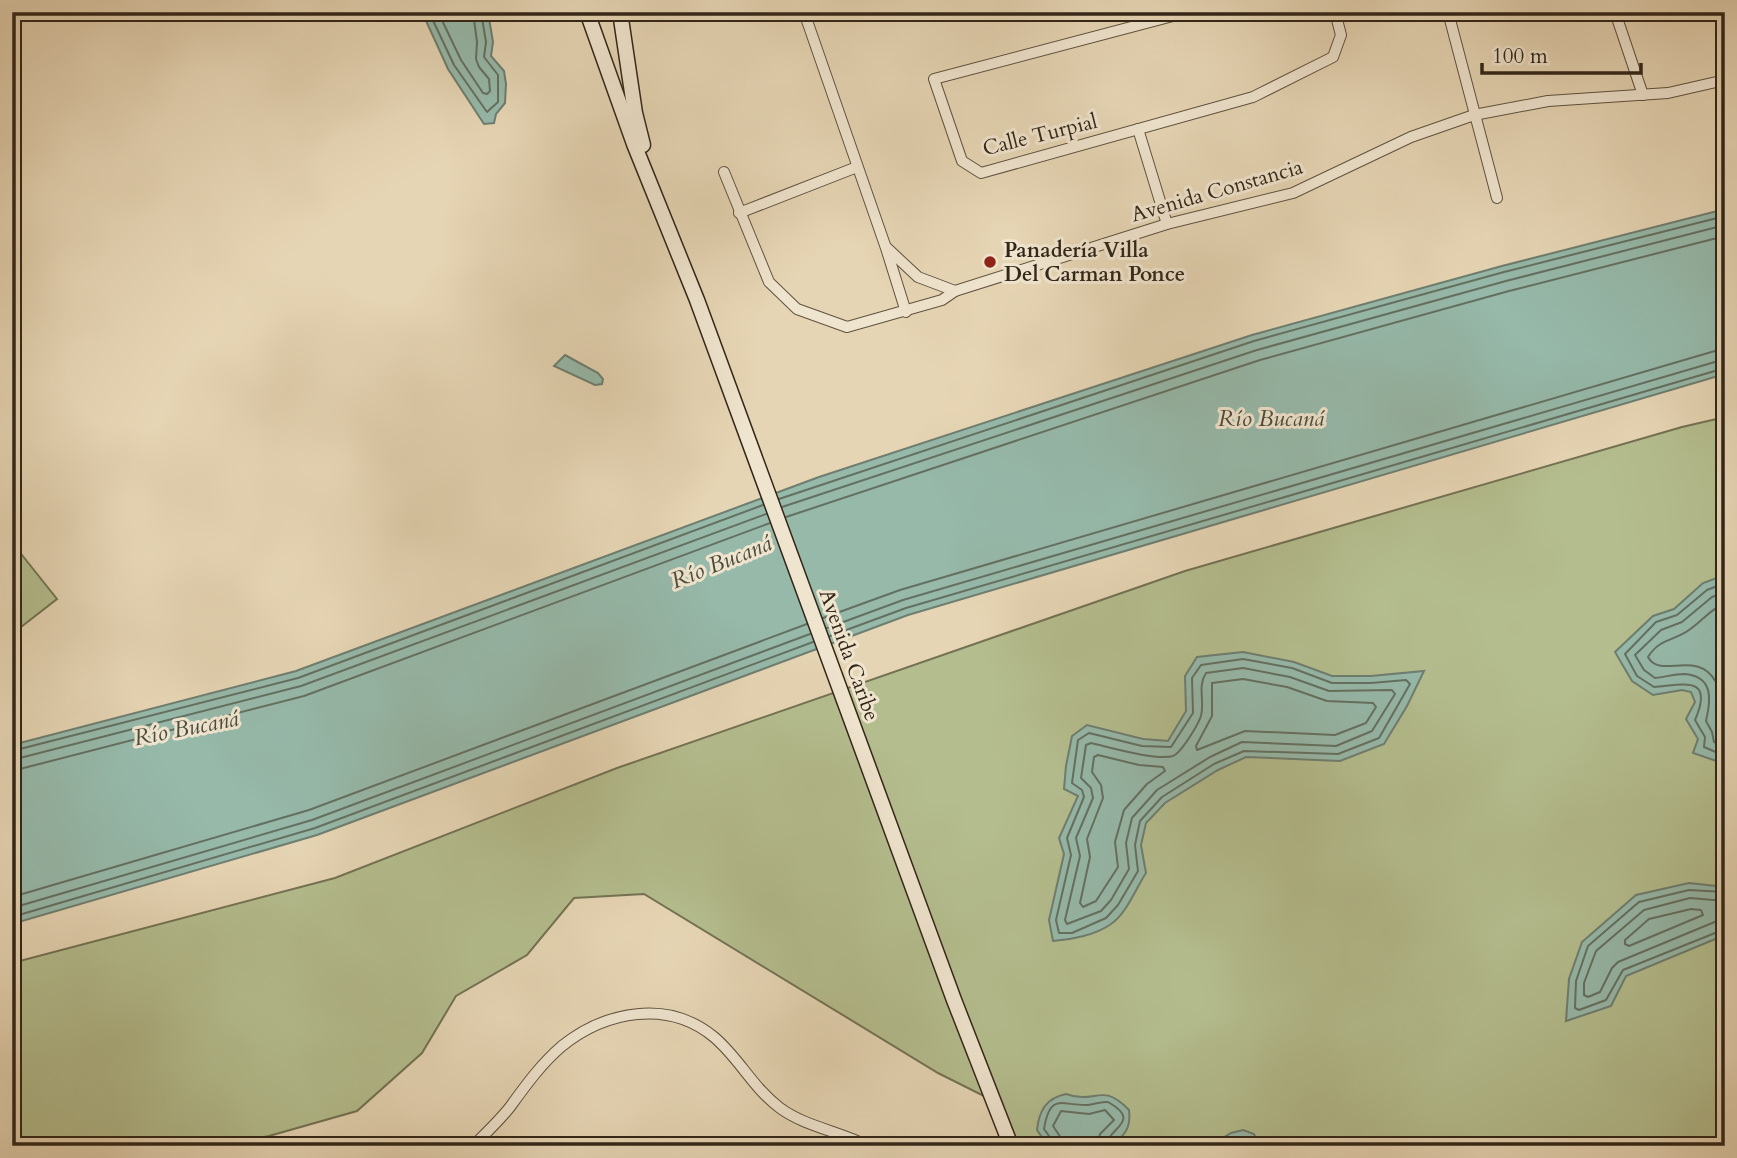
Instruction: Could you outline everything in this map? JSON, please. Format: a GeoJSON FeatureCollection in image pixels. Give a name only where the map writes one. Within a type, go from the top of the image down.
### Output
{"type":"FeatureCollection","features":[{"type":"Feature","properties":{"kind":"street","name":"Avenida Caribe"},"geometry":{"type":"LineString","coordinates":[[587,12],[954,1000],[1011,1146]]}},
{"type":"Feature","properties":{"kind":"street","name":"Avenida Caribe"},"geometry":{"type":"LineString","coordinates":[[620,12],[635,113],[648,177]]}},
{"type":"Feature","properties":{"kind":"street"},"geometry":{"type":"LineString","coordinates":[[804,12],[906,312]]}},
{"type":"Feature","properties":{"kind":"street","name":"Calle Turpial"},"geometry":{"type":"LineString","coordinates":[[1188,12],[934,79],[962,161],[981,173],[1253,97],[1333,57],[1341,35],[1335,12]]}},
{"type":"Feature","properties":{"kind":"street"},"geometry":{"type":"LineString","coordinates":[[1448,12],[1497,198]]}},
{"type":"Feature","properties":{"kind":"street"},"geometry":{"type":"LineString","coordinates":[[1615,12],[1643,95]]}},
{"type":"Feature","properties":{"kind":"street","name":"Avenida Constancia"},"geometry":{"type":"LineString","coordinates":[[724,172],[769,282],[797,309],[847,327],[906,312],[942,300],[955,291],[1167,224],[1293,193],[1411,137],[1474,115],[1548,101],[1668,93],[1725,80]]}},
{"type":"Feature","properties":{"kind":"street"},"geometry":{"type":"LineString","coordinates":[[1138,129],[1167,224]]}},
{"type":"Feature","properties":{"kind":"street"},"geometry":{"type":"LineString","coordinates":[[739,213],[857,167]]}},
{"type":"Feature","properties":{"kind":"street"},"geometry":{"type":"LineString","coordinates":[[886,248],[918,277],[955,291]]}},
{"type":"Feature","properties":{"kind":"street"},"geometry":{"type":"LineString","coordinates":[[474,1146],[509,1108],[541,1066],[564,1044],[617,1016],[651,1012],[688,1022],[715,1038],[762,1093],[781,1109],[810,1124],[853,1138],[867,1146]]}},
{"type":"Feature","properties":{"kind":"shaded area"},"geometry":{"type":"Polygon","coordinates":[[[1725,417],[1725,1146],[1018,1146],[1000,1104],[938,1073],[644,894],[574,898],[527,955],[456,996],[422,1053],[357,1111],[269,1136],[220,1146],[12,1146],[12,963],[335,878],[617,768],[1185,571],[1682,427],[1725,417]]]}},
{"type":"Feature","properties":{"kind":"shaded area"},"geometry":{"type":"Polygon","coordinates":[[[18,550],[57,599],[12,634],[12,555],[18,550]]]}},
{"type":"Feature","properties":{"kind":"water"},"geometry":{"type":"Polygon","coordinates":[[[422,12],[488,12],[493,42],[491,56],[504,71],[506,84],[505,103],[496,114],[494,123],[484,124],[448,69],[422,12]]]}},
{"type":"Feature","properties":{"kind":"water","name":"Río Bucaná"},"geometry":{"type":"Polygon","coordinates":[[[1725,209],[1725,374],[908,615],[317,835],[12,924],[12,745],[296,671],[819,477],[1252,335],[1502,266],[1725,209]]]}},
{"type":"Feature","properties":{"kind":"water"},"geometry":{"type":"Polygon","coordinates":[[[565,355],[598,373],[603,379],[602,384],[595,385],[554,366],[565,355]]]}},
{"type":"Feature","properties":{"kind":"water"},"geometry":{"type":"Polygon","coordinates":[[[1725,575],[1725,764],[1693,753],[1698,739],[1686,719],[1695,702],[1691,692],[1682,690],[1653,695],[1632,681],[1615,652],[1653,616],[1674,609],[1703,583],[1725,575]]]}},
{"type":"Feature","properties":{"kind":"water"},"geometry":{"type":"Polygon","coordinates":[[[1243,652],[1294,662],[1332,676],[1371,676],[1424,671],[1384,744],[1340,761],[1246,757],[1218,770],[1165,803],[1146,823],[1141,845],[1146,873],[1122,914],[1111,924],[1091,934],[1053,941],[1049,920],[1064,854],[1059,838],[1078,796],[1064,789],[1072,736],[1087,725],[1143,739],[1168,741],[1186,711],[1185,676],[1197,657],[1243,652]]]}},
{"type":"Feature","properties":{"kind":"water"},"geometry":{"type":"Polygon","coordinates":[[[1689,883],[1725,887],[1725,935],[1626,976],[1611,1006],[1566,1021],[1569,979],[1582,942],[1636,895],[1689,883]]]}},
{"type":"Feature","properties":{"kind":"water"},"geometry":{"type":"Polygon","coordinates":[[[1066,1094],[1076,1097],[1105,1095],[1120,1101],[1129,1110],[1128,1125],[1123,1135],[1114,1142],[1102,1145],[1048,1146],[1037,1130],[1040,1117],[1049,1102],[1066,1094]]]}},
{"type":"Feature","properties":{"kind":"water"},"geometry":{"type":"Polygon","coordinates":[[[1243,1130],[1254,1134],[1259,1146],[1210,1146],[1231,1133],[1243,1130]]]}},
{"type":"Feature","properties":{"kind":"place","name":"Panadería Villa Del Carman Ponce"},"geometry":{"type":"Point","coordinates":[990,262]}}]}
